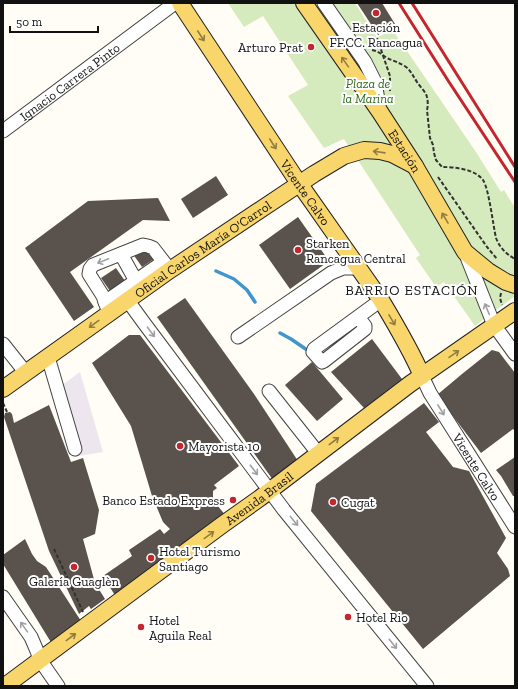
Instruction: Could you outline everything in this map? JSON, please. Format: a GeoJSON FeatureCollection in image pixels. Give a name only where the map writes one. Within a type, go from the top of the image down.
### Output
{"type":"FeatureCollection","features":[{"type":"Feature","properties":{"kind":"main road","name":"Vicente Calvo"},"geometry":{"type":"LineString","coordinates":[[180,3],[300,184],[381,300],[422,376]]}},
{"type":"Feature","properties":{"kind":"main road","name":"Estación"},"geometry":{"type":"LineString","coordinates":[[304,3],[380,112],[415,166],[465,252],[488,271],[511,283]]}},
{"type":"Feature","properties":{"kind":"main road","name":"Oficial Carlos María O'Carrol"},"geometry":{"type":"LineString","coordinates":[[3,389],[48,357],[107,308],[128,301],[166,266],[344,156],[364,150],[380,151],[392,154],[415,166]]}},
{"type":"Feature","properties":{"kind":"main road","name":"Avenida Brasil"},"geometry":{"type":"LineString","coordinates":[[5,686],[270,490],[410,384],[505,318]]}},
{"type":"Feature","properties":{"kind":"street","name":"Ignacio Carrera Pinto"},"geometry":{"type":"LineString","coordinates":[[3,131],[175,3]]}},
{"type":"Feature","properties":{"kind":"street"},"geometry":{"type":"LineString","coordinates":[[324,3],[365,62],[375,82],[380,112]]}},
{"type":"Feature","properties":{"kind":"street"},"geometry":{"type":"LineString","coordinates":[[143,245],[153,248],[166,266],[136,281],[107,308],[103,296],[89,274],[93,265],[143,245]]}},
{"type":"Feature","properties":{"kind":"street"},"geometry":{"type":"LineString","coordinates":[[331,273],[339,263],[346,250]]}},
{"type":"Feature","properties":{"kind":"street"},"geometry":{"type":"LineString","coordinates":[[465,252],[505,318],[515,353]]}},
{"type":"Feature","properties":{"kind":"street"},"geometry":{"type":"LineString","coordinates":[[122,254],[136,281]]}},
{"type":"Feature","properties":{"kind":"street"},"geometry":{"type":"LineString","coordinates":[[238,337],[331,273],[343,268],[358,268]]}},
{"type":"Feature","properties":{"kind":"street"},"geometry":{"type":"LineString","coordinates":[[358,317],[381,300]]}},
{"type":"Feature","properties":{"kind":"street"},"geometry":{"type":"LineString","coordinates":[[128,301],[270,490],[427,686]]}},
{"type":"Feature","properties":{"kind":"street"},"geometry":{"type":"LineString","coordinates":[[3,344],[26,373]]}},
{"type":"Feature","properties":{"kind":"street"},"geometry":{"type":"LineString","coordinates":[[48,357],[74,449]]}},
{"type":"Feature","properties":{"kind":"street","name":"Vicente Calvo"},"geometry":{"type":"LineString","coordinates":[[422,376],[430,393],[515,527]]}},
{"type":"Feature","properties":{"kind":"street"},"geometry":{"type":"LineString","coordinates":[[269,391],[318,454]]}},
{"type":"Feature","properties":{"kind":"street"},"geometry":{"type":"LineString","coordinates":[[3,597],[31,637],[38,651],[40,660],[58,686]]}},
{"type":"Feature","properties":{"kind":"path"},"geometry":{"type":"LineString","coordinates":[[377,38],[390,76],[390,92]]}},
{"type":"Feature","properties":{"kind":"path"},"geometry":{"type":"LineString","coordinates":[[360,55],[369,50],[376,50],[406,67],[415,77],[416,81],[427,96],[430,138],[436,160],[442,167],[454,166],[476,174],[484,181],[496,238],[500,246],[507,254],[515,259]]}},
{"type":"Feature","properties":{"kind":"path"},"geometry":{"type":"LineString","coordinates":[[438,176],[487,247],[500,263]]}},
{"type":"Feature","properties":{"kind":"path"},"geometry":{"type":"LineString","coordinates":[[505,318],[500,298],[501,292],[511,283]]}},
{"type":"Feature","properties":{"kind":"path"},"geometry":{"type":"LineString","coordinates":[[3,403],[7,412]]}},
{"type":"Feature","properties":{"kind":"path"},"geometry":{"type":"LineString","coordinates":[[54,549],[82,611]]}},
{"type":"Feature","properties":{"kind":"shaded area"},"geometry":{"type":"Polygon","coordinates":[[[80,372],[103,452],[73,457],[54,391],[80,372]]]}},
{"type":"Feature","properties":{"kind":"green space","name":"Plaza de la Marina"},"geometry":{"type":"Polygon","coordinates":[[[228,3],[355,3],[377,38],[392,29],[476,152],[501,192],[504,190],[515,208],[515,296],[475,326],[444,282],[436,287],[416,258],[420,255],[344,139],[324,148],[288,96],[308,85],[263,16],[244,27],[228,3]]]}},
{"type":"Feature","properties":{"kind":"building","name":"Estación FF.CC. Rancagua"},"geometry":{"type":"Polygon","coordinates":[[[357,3],[382,3],[395,24],[378,35],[357,3]]]}},
{"type":"Feature","properties":{"kind":"building"},"geometry":{"type":"Polygon","coordinates":[[[216,176],[228,195],[193,218],[181,199],[216,176]]]}},
{"type":"Feature","properties":{"kind":"building"},"geometry":{"type":"Polygon","coordinates":[[[158,198],[170,221],[143,220],[70,272],[94,307],[74,321],[25,248],[88,201],[158,198]]]}},
{"type":"Feature","properties":{"kind":"building"},"geometry":{"type":"Polygon","coordinates":[[[298,217],[329,261],[290,289],[259,245],[298,217]]]}},
{"type":"Feature","properties":{"kind":"building"},"geometry":{"type":"Polygon","coordinates":[[[145,246],[154,259],[142,267],[133,254],[145,246]]]}},
{"type":"Feature","properties":{"kind":"building"},"geometry":{"type":"Polygon","coordinates":[[[116,268],[125,281],[110,291],[101,278],[116,268]]]}},
{"type":"Feature","properties":{"kind":"building"},"geometry":{"type":"Polygon","coordinates":[[[185,298],[254,394],[298,461],[273,480],[157,317],[185,298]]]}},
{"type":"Feature","properties":{"kind":"building","name":"Mayorista 10"},"geometry":{"type":"Polygon","coordinates":[[[129,335],[140,335],[239,466],[214,485],[217,488],[213,491],[213,500],[226,516],[116,597],[103,576],[132,556],[129,550],[160,529],[164,534],[170,529],[163,522],[152,496],[131,426],[92,363],[129,335]]]}},
{"type":"Feature","properties":{"kind":"building"},"geometry":{"type":"Polygon","coordinates":[[[372,339],[402,379],[364,408],[331,372],[372,339]]]}},
{"type":"Feature","properties":{"kind":"building"},"geometry":{"type":"Polygon","coordinates":[[[492,350],[499,352],[515,373],[515,431],[513,429],[481,453],[437,395],[492,350]]]}},
{"type":"Feature","properties":{"kind":"building"},"geometry":{"type":"Polygon","coordinates":[[[312,362],[343,399],[317,421],[285,385],[312,362]]]}},
{"type":"Feature","properties":{"kind":"building"},"geometry":{"type":"Polygon","coordinates":[[[424,403],[439,422],[426,432],[453,467],[469,471],[506,538],[497,553],[508,569],[510,576],[423,649],[311,511],[316,484],[424,403]]]}},
{"type":"Feature","properties":{"kind":"building"},"geometry":{"type":"Polygon","coordinates":[[[49,405],[71,462],[83,458],[99,510],[95,534],[83,539],[95,583],[105,599],[91,609],[89,606],[79,614],[49,551],[4,417],[5,413],[10,412],[14,423],[49,405]]]}},
{"type":"Feature","properties":{"kind":"building"},"geometry":{"type":"Polygon","coordinates":[[[515,457],[515,496],[513,496],[496,470],[515,457]]]}},
{"type":"Feature","properties":{"kind":"building"},"geometry":{"type":"Polygon","coordinates":[[[25,539],[32,554],[37,561],[46,567],[81,621],[52,644],[3,564],[3,555],[25,539]]]}},
{"type":"Feature","properties":{"kind":"waterway"},"geometry":{"type":"LineString","coordinates":[[216,271],[234,279],[247,290],[255,302]]}},
{"type":"Feature","properties":{"kind":"waterway"},"geometry":{"type":"LineString","coordinates":[[280,333],[310,352]]}},
{"type":"Feature","properties":{"kind":"railway"},"geometry":{"type":"LineString","coordinates":[[399,3],[515,182]]}},
{"type":"Feature","properties":{"kind":"railway"},"geometry":{"type":"LineString","coordinates":[[412,3],[515,167]]}},
{"type":"Feature","properties":{"kind":"place","name":"Estación FF.CC. Rancagua"},"geometry":{"type":"Point","coordinates":[376,13]}},
{"type":"Feature","properties":{"kind":"place","name":"Arturo Prat"},"geometry":{"type":"Point","coordinates":[311,47]}},
{"type":"Feature","properties":{"kind":"place","name":"Starken Rancagua Central"},"geometry":{"type":"Point","coordinates":[298,250]}},
{"type":"Feature","properties":{"kind":"place","name":"Mayorista 10"},"geometry":{"type":"Point","coordinates":[180,446]}},
{"type":"Feature","properties":{"kind":"place","name":"Banco Estado Express"},"geometry":{"type":"Point","coordinates":[233,500]}},
{"type":"Feature","properties":{"kind":"place","name":"Cugat"},"geometry":{"type":"Point","coordinates":[333,502]}},
{"type":"Feature","properties":{"kind":"place","name":"Hotel Turismo Santiago"},"geometry":{"type":"Point","coordinates":[151,558]}},
{"type":"Feature","properties":{"kind":"place","name":"Galería Guaglèn"},"geometry":{"type":"Point","coordinates":[74,567]}},
{"type":"Feature","properties":{"kind":"place","name":"Hotel Rio"},"geometry":{"type":"Point","coordinates":[348,617]}},
{"type":"Feature","properties":{"kind":"place","name":"Hotel Aguila Real"},"geometry":{"type":"Point","coordinates":[141,627]}},
{"type":"Feature","properties":{"kind":"district","name":"BARRIO ESTACIÓN"},"geometry":{"type":"Point","coordinates":[412,290]}}]}
